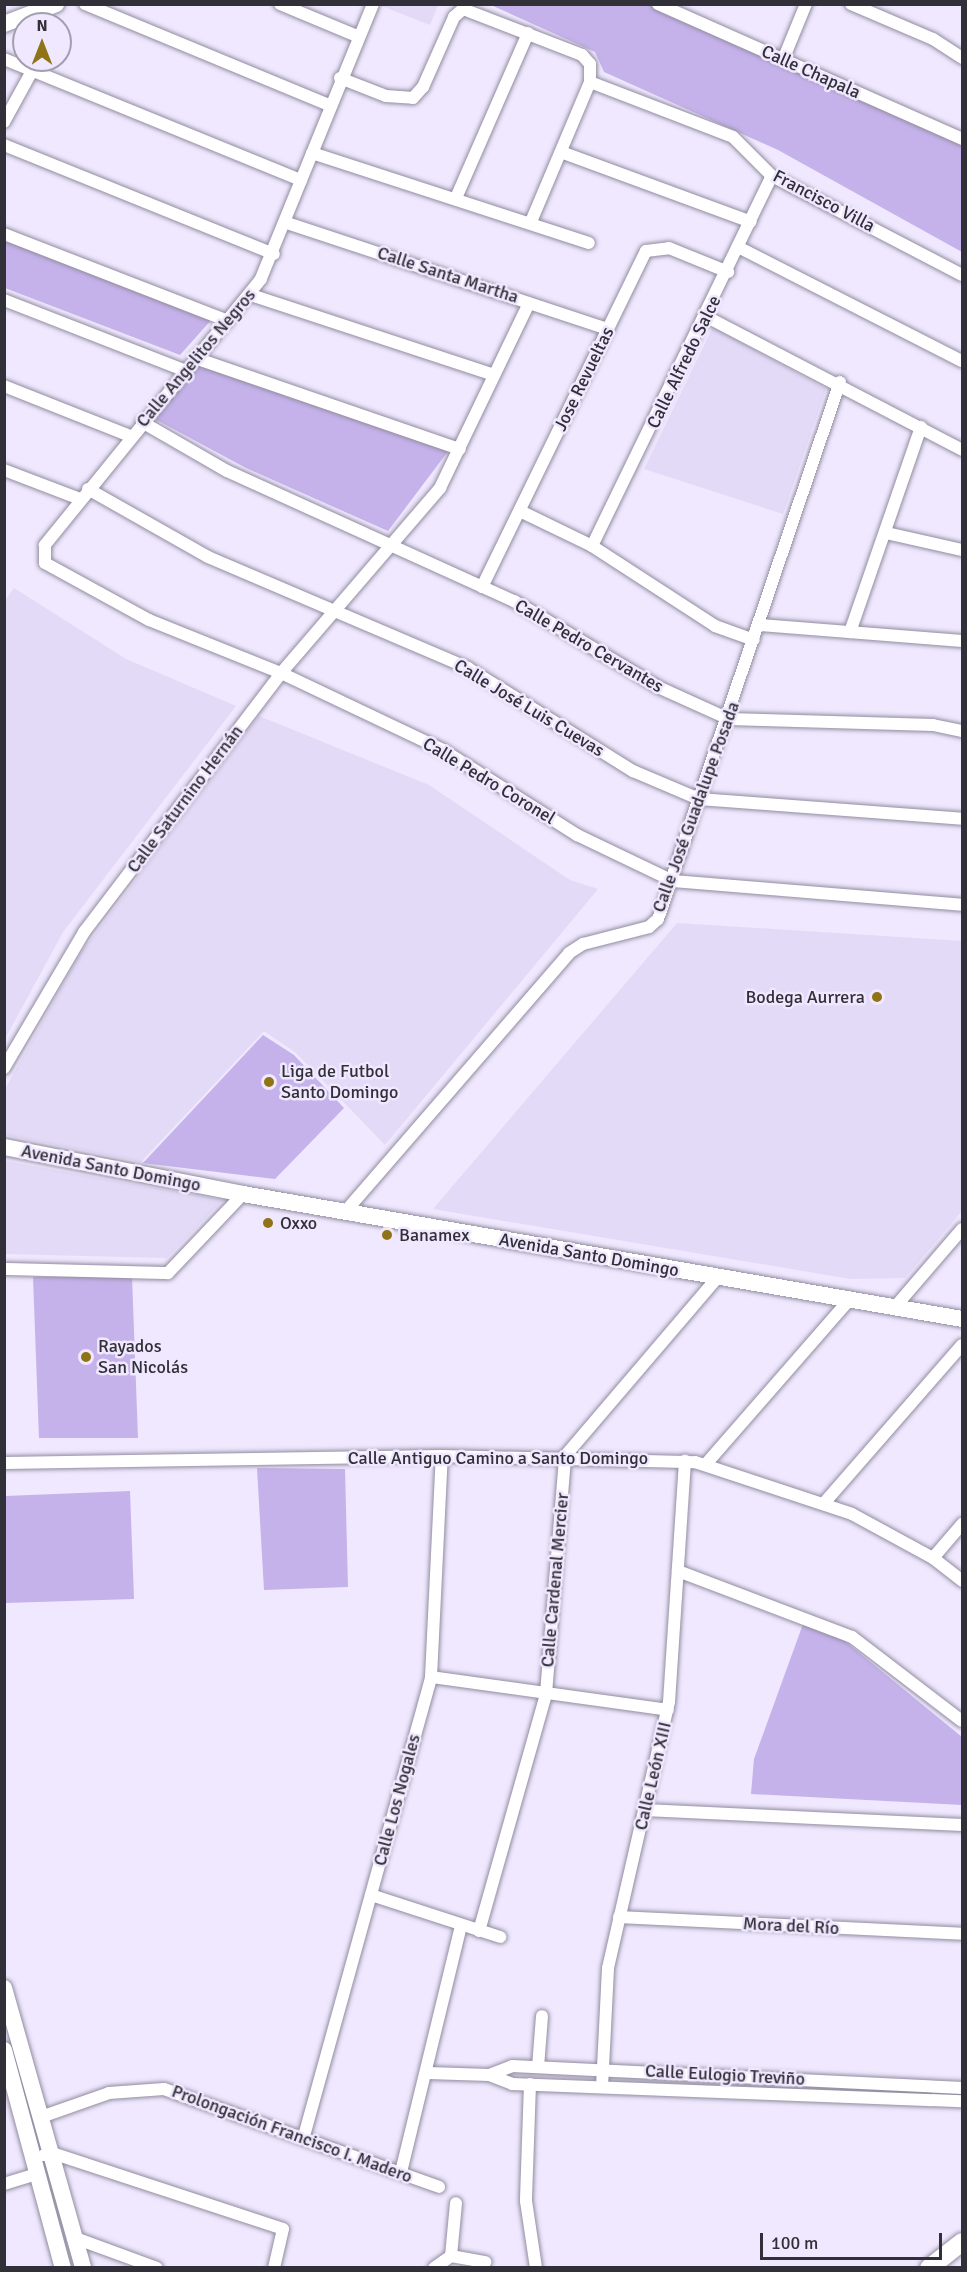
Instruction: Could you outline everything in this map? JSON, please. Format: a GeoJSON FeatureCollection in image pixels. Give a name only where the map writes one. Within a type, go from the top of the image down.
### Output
{"type":"FeatureCollection","features":[{"type":"Feature","properties":{"kind":"main road"},"geometry":{"type":"LineString","coordinates":[[929,2268],[963,2242]]}},
{"type":"Feature","properties":{"kind":"street"},"geometry":{"type":"LineString","coordinates":[[29,12],[56,4]]}},
{"type":"Feature","properties":{"kind":"street"},"geometry":{"type":"LineString","coordinates":[[85,4],[329,105]]}},
{"type":"Feature","properties":{"kind":"street"},"geometry":{"type":"LineString","coordinates":[[280,4],[357,36]]}},
{"type":"Feature","properties":{"kind":"street","name":"Calle Angelitos Negros"},"geometry":{"type":"LineString","coordinates":[[42,558],[45,544],[130,436],[184,370],[251,295],[274,254],[287,223],[329,105],[372,4]]}},
{"type":"Feature","properties":{"kind":"street","name":"Calle Chapala"},"geometry":{"type":"LineString","coordinates":[[658,4],[963,140]]}},
{"type":"Feature","properties":{"kind":"street"},"geometry":{"type":"LineString","coordinates":[[783,60],[806,4]]}},
{"type":"Feature","properties":{"kind":"street"},"geometry":{"type":"LineString","coordinates":[[851,4],[933,39],[963,58]]}},
{"type":"Feature","properties":{"kind":"street"},"geometry":{"type":"LineString","coordinates":[[340,78],[386,96],[413,98],[423,87],[456,13],[463,9],[582,55],[590,64],[590,82],[531,222]]}},
{"type":"Feature","properties":{"kind":"street"},"geometry":{"type":"LineString","coordinates":[[456,198],[528,33]]}},
{"type":"Feature","properties":{"kind":"street"},"geometry":{"type":"LineString","coordinates":[[4,122],[31,72]]}},
{"type":"Feature","properties":{"kind":"street"},"geometry":{"type":"LineString","coordinates":[[34,72],[301,180]]}},
{"type":"Feature","properties":{"kind":"street","name":"Francisco Villa"},"geometry":{"type":"LineString","coordinates":[[590,82],[733,137],[772,176],[963,275]]}},
{"type":"Feature","properties":{"kind":"street"},"geometry":{"type":"LineString","coordinates":[[4,145],[274,254]]}},
{"type":"Feature","properties":{"kind":"street"},"geometry":{"type":"LineString","coordinates":[[561,152],[751,222]]}},
{"type":"Feature","properties":{"kind":"street"},"geometry":{"type":"LineString","coordinates":[[312,153],[531,222],[589,243]]}},
{"type":"Feature","properties":{"kind":"street","name":"Calle Alfredo Salce"},"geometry":{"type":"LineString","coordinates":[[592,546],[707,317],[772,176]]}},
{"type":"Feature","properties":{"kind":"street","name":"Calle Santa Martha"},"geometry":{"type":"LineString","coordinates":[[287,223],[608,329]]}},
{"type":"Feature","properties":{"kind":"street"},"geometry":{"type":"LineString","coordinates":[[4,234],[228,321]]}},
{"type":"Feature","properties":{"kind":"street","name":"Jose Revueltas"},"geometry":{"type":"LineString","coordinates":[[482,587],[608,329],[652,247],[728,272]]}},
{"type":"Feature","properties":{"kind":"street"},"geometry":{"type":"LineString","coordinates":[[740,248],[963,361]]}},
{"type":"Feature","properties":{"kind":"street"},"geometry":{"type":"LineString","coordinates":[[251,295],[494,375]]}},
{"type":"Feature","properties":{"kind":"street"},"geometry":{"type":"LineString","coordinates":[[4,300],[184,370]]}},
{"type":"Feature","properties":{"kind":"street","name":"Calle Saturnino Hernán"},"geometry":{"type":"LineString","coordinates":[[4,1068],[77,940],[281,673],[440,488],[529,303]]}},
{"type":"Feature","properties":{"kind":"street"},"geometry":{"type":"LineString","coordinates":[[707,317],[840,382],[963,450]]}},
{"type":"Feature","properties":{"kind":"street"},"geometry":{"type":"LineString","coordinates":[[195,358],[460,448]]}},
{"type":"Feature","properties":{"kind":"street","name":"Calle José Guadalupe Posada"},"geometry":{"type":"LineString","coordinates":[[345,1212],[569,954],[583,944],[649,927],[673,881],[699,799],[729,720],[840,382]]}},
{"type":"Feature","properties":{"kind":"street"},"geometry":{"type":"LineString","coordinates":[[4,386],[130,436]]}},
{"type":"Feature","properties":{"kind":"street","name":"Calle Pedro Cervantes"},"geometry":{"type":"LineString","coordinates":[[142,422],[227,471],[541,614],[658,687],[729,720],[933,725],[963,731]]}},
{"type":"Feature","properties":{"kind":"street"},"geometry":{"type":"LineString","coordinates":[[850,632],[921,427]]}},
{"type":"Feature","properties":{"kind":"street","name":"Calle José Luis Cuevas"},"geometry":{"type":"LineString","coordinates":[[4,470],[84,494],[208,557],[468,668],[633,771],[699,799],[963,819]]}},
{"type":"Feature","properties":{"kind":"street"},"geometry":{"type":"LineString","coordinates":[[520,511],[592,546],[715,626],[754,640]]}},
{"type":"Feature","properties":{"kind":"street"},"geometry":{"type":"LineString","coordinates":[[886,533],[963,550]]}},
{"type":"Feature","properties":{"kind":"street","name":"Calle Pedro Coronel"},"geometry":{"type":"LineString","coordinates":[[42,558],[149,620],[281,673],[443,750],[577,835],[673,881],[963,905]]}},
{"type":"Feature","properties":{"kind":"street"},"geometry":{"type":"LineString","coordinates":[[760,625],[963,641]]}},
{"type":"Feature","properties":{"kind":"street","name":"Avenida Santo Domingo"},"geometry":{"type":"LineString","coordinates":[[4,1147],[243,1194],[963,1319]]}},
{"type":"Feature","properties":{"kind":"street"},"geometry":{"type":"LineString","coordinates":[[4,1269],[168,1273],[243,1194]]}},
{"type":"Feature","properties":{"kind":"street"},"geometry":{"type":"LineString","coordinates":[[895,1307],[963,1229]]}},
{"type":"Feature","properties":{"kind":"street"},"geometry":{"type":"LineString","coordinates":[[565,1456],[718,1277]]}},
{"type":"Feature","properties":{"kind":"street"},"geometry":{"type":"LineString","coordinates":[[706,1464],[851,1298]]}},
{"type":"Feature","properties":{"kind":"street"},"geometry":{"type":"LineString","coordinates":[[825,1502],[963,1345]]}},
{"type":"Feature","properties":{"kind":"street","name":"Calle Antiguo Camino a Santo Domingo"},"geometry":{"type":"LineString","coordinates":[[4,1463],[442,1456],[565,1456],[685,1461],[706,1464],[825,1502],[933,1558],[963,1581]]}},
{"type":"Feature","properties":{"kind":"street","name":"Calle Los Nogales"},"geometry":{"type":"LineString","coordinates":[[304,2136],[431,1677],[442,1456]]}},
{"type":"Feature","properties":{"kind":"street","name":"Calle Cardenal Mercier"},"geometry":{"type":"LineString","coordinates":[[479,1931],[546,1694],[565,1456]]}},
{"type":"Feature","properties":{"kind":"street","name":"Calle León XIII"},"geometry":{"type":"LineString","coordinates":[[602,2087],[606,1988],[619,1917],[668,1710],[685,1461]]}},
{"type":"Feature","properties":{"kind":"street"},"geometry":{"type":"LineString","coordinates":[[933,1558],[963,1524]]}},
{"type":"Feature","properties":{"kind":"street"},"geometry":{"type":"LineString","coordinates":[[678,1572],[852,1637],[963,1721]]}},
{"type":"Feature","properties":{"kind":"street"},"geometry":{"type":"LineString","coordinates":[[431,1677],[668,1710]]}},
{"type":"Feature","properties":{"kind":"street"},"geometry":{"type":"LineString","coordinates":[[645,1810],[963,1824]]}},
{"type":"Feature","properties":{"kind":"street"},"geometry":{"type":"LineString","coordinates":[[371,1895],[500,1937]]}},
{"type":"Feature","properties":{"kind":"street","name":"Mora del Río"},"geometry":{"type":"LineString","coordinates":[[619,1917],[963,1934]]}},
{"type":"Feature","properties":{"kind":"street"},"geometry":{"type":"LineString","coordinates":[[401,2172],[428,2073],[461,1926]]}},
{"type":"Feature","properties":{"kind":"street"},"geometry":{"type":"LineString","coordinates":[[4,1988],[83,2268]]}},
{"type":"Feature","properties":{"kind":"street"},"geometry":{"type":"LineString","coordinates":[[538,2067],[542,2016]]}},
{"type":"Feature","properties":{"kind":"street"},"geometry":{"type":"LineString","coordinates":[[4,2050],[63,2268]]}},
{"type":"Feature","properties":{"kind":"street","name":"Calle Eulogio Treviño"},"geometry":{"type":"LineString","coordinates":[[489,2075],[507,2066],[963,2088]]}},
{"type":"Feature","properties":{"kind":"street","name":"Calle Eulogio Treviño"},"geometry":{"type":"LineString","coordinates":[[428,2073],[489,2075],[530,2084],[792,2097],[963,2101]]}},
{"type":"Feature","properties":{"kind":"street"},"geometry":{"type":"LineString","coordinates":[[792,2097],[793,2078]]}},
{"type":"Feature","properties":{"kind":"street"},"geometry":{"type":"LineString","coordinates":[[530,2084],[526,2200],[536,2268]]}},
{"type":"Feature","properties":{"kind":"street","name":"Prolongación Francisco I. Madero"},"geometry":{"type":"LineString","coordinates":[[41,2116],[109,2093],[164,2089],[304,2136],[439,2187]]}},
{"type":"Feature","properties":{"kind":"street"},"geometry":{"type":"LineString","coordinates":[[4,2184],[52,2153]]}},
{"type":"Feature","properties":{"kind":"street"},"geometry":{"type":"LineString","coordinates":[[52,2153],[283,2229],[274,2268]]}},
{"type":"Feature","properties":{"kind":"street"},"geometry":{"type":"LineString","coordinates":[[451,2256],[456,2203]]}},
{"type":"Feature","properties":{"kind":"street"},"geometry":{"type":"LineString","coordinates":[[75,2238],[157,2268]]}},
{"type":"Feature","properties":{"kind":"street"},"geometry":{"type":"LineString","coordinates":[[434,2268],[451,2256],[485,2262]]}},
{"type":"Feature","properties":{"kind":"shaded area"},"geometry":{"type":"Polygon","coordinates":[[[379,5],[438,5],[430,25],[379,5]]]}},
{"type":"Feature","properties":{"kind":"shaded area"},"geometry":{"type":"Polygon","coordinates":[[[491,5],[655,5],[962,141],[962,252],[778,150],[604,72],[595,52],[491,5]]]}},
{"type":"Feature","properties":{"kind":"shaded area"},"geometry":{"type":"Polygon","coordinates":[[[4,237],[213,318],[180,355],[5,288],[4,237]]]}},
{"type":"Feature","properties":{"kind":"shaded area"},"geometry":{"type":"Polygon","coordinates":[[[713,327],[826,389],[783,514],[644,469],[713,327]]]}},
{"type":"Feature","properties":{"kind":"shaded area"},"geometry":{"type":"Polygon","coordinates":[[[193,364],[449,450],[388,531],[246,468],[153,418],[193,364]]]}},
{"type":"Feature","properties":{"kind":"shaded area"},"geometry":{"type":"Polygon","coordinates":[[[14,588],[126,659],[236,706],[63,932],[5,1039],[4,602],[14,588]]]}},
{"type":"Feature","properties":{"kind":"shaded area"},"geometry":{"type":"Polygon","coordinates":[[[259,716],[429,785],[570,880],[598,889],[385,1145],[296,1053],[264,1031],[141,1162],[5,1135],[5,1089],[80,954],[259,716]]]}},
{"type":"Feature","properties":{"kind":"shaded area"},"geometry":{"type":"Polygon","coordinates":[[[677,923],[962,941],[962,1211],[905,1278],[851,1279],[433,1209],[677,923]]]}},
{"type":"Feature","properties":{"kind":"shaded area","name":"Liga de Futbol Santo Domingo"},"geometry":{"type":"Polygon","coordinates":[[[263,1035],[294,1055],[344,1108],[275,1179],[143,1163],[263,1035]]]}},
{"type":"Feature","properties":{"kind":"shaded area"},"geometry":{"type":"Polygon","coordinates":[[[5,1161],[223,1200],[167,1258],[5,1254],[5,1161]]]}},
{"type":"Feature","properties":{"kind":"shaded area","name":"Rayados San Nicolás"},"geometry":{"type":"Polygon","coordinates":[[[33,1277],[132,1277],[138,1438],[39,1438],[33,1277]]]}},
{"type":"Feature","properties":{"kind":"shaded area"},"geometry":{"type":"Polygon","coordinates":[[[257,1468],[345,1469],[348,1587],[264,1590],[257,1468]]]}},
{"type":"Feature","properties":{"kind":"shaded area"},"geometry":{"type":"Polygon","coordinates":[[[130,1491],[134,1599],[5,1603],[5,1496],[130,1491]]]}},
{"type":"Feature","properties":{"kind":"shaded area"},"geometry":{"type":"Polygon","coordinates":[[[803,1624],[835,1633],[962,1737],[962,1805],[751,1794],[754,1759],[803,1624]]]}},
{"type":"Feature","properties":{"kind":"place","name":"Bodega Aurrera"},"geometry":{"type":"Point","coordinates":[877,997]}},
{"type":"Feature","properties":{"kind":"place","name":"Liga de Futbol Santo Domingo"},"geometry":{"type":"Point","coordinates":[269,1082]}},
{"type":"Feature","properties":{"kind":"place","name":"Oxxo"},"geometry":{"type":"Point","coordinates":[268,1223]}},
{"type":"Feature","properties":{"kind":"place","name":"Banamex"},"geometry":{"type":"Point","coordinates":[387,1235]}},
{"type":"Feature","properties":{"kind":"place","name":"Rayados San Nicolás"},"geometry":{"type":"Point","coordinates":[86,1357]}}]}
